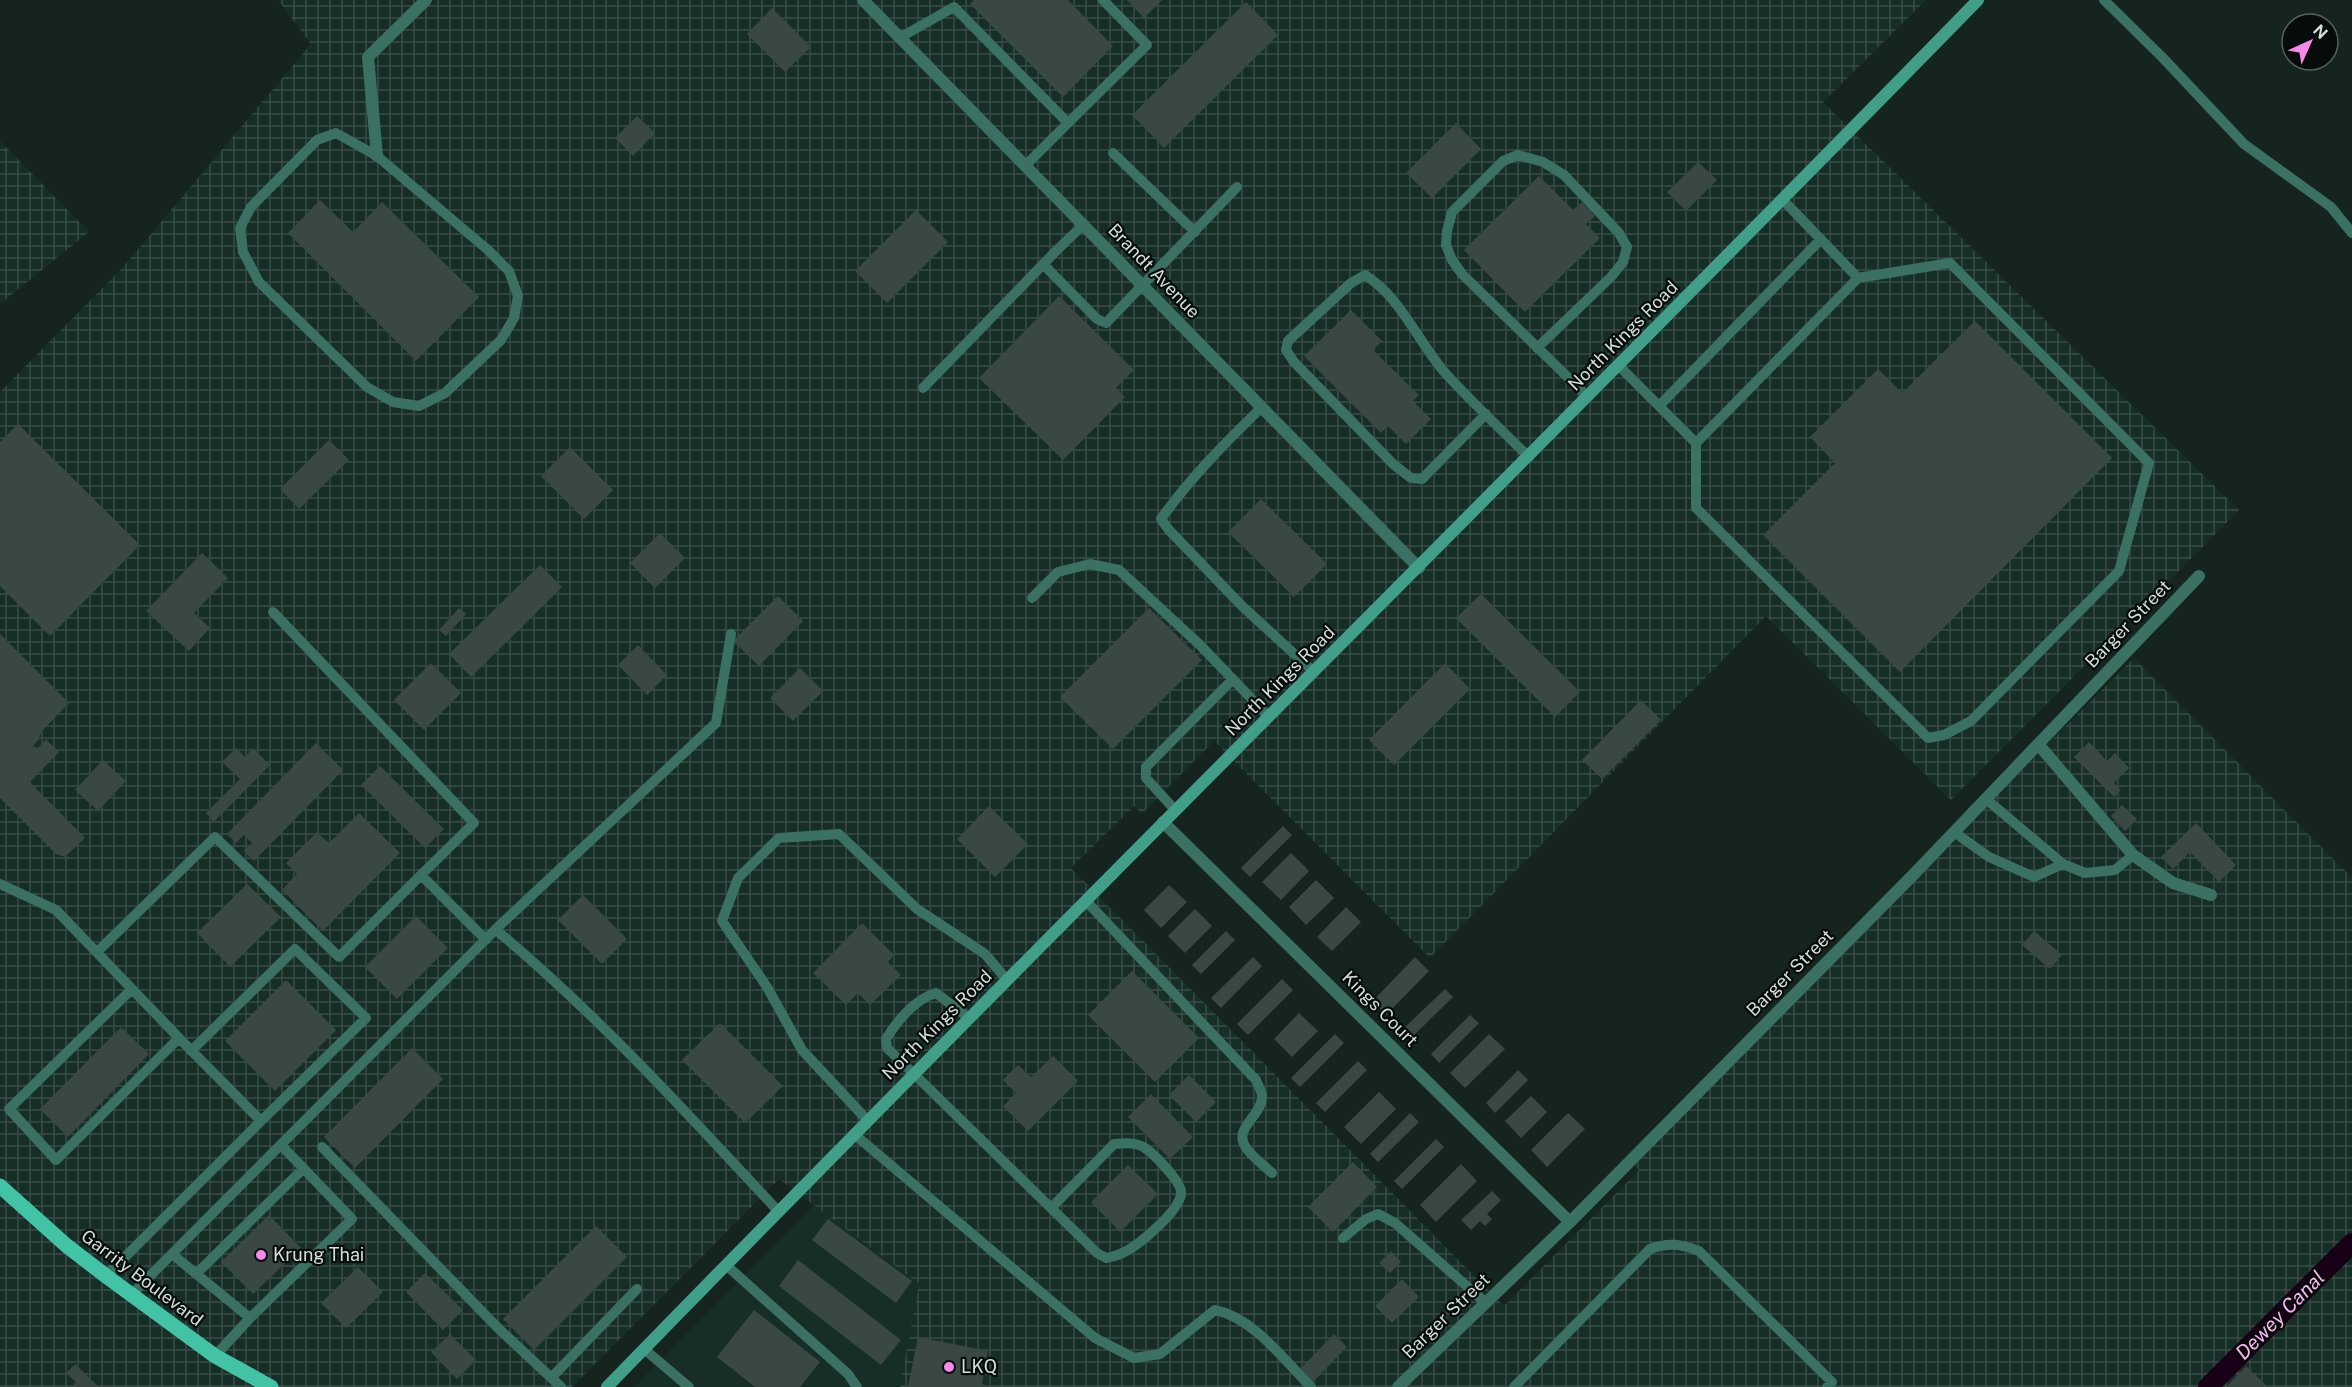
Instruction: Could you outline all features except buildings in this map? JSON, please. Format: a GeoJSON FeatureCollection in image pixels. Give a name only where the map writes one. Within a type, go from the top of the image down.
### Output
{"type":"FeatureCollection","features":[{"type":"Feature","properties":{"kind":"main road","name":"Garrity Boulevard"},"geometry":{"type":"LineString","coordinates":[[0,1186],[67,1246],[131,1295],[215,1356],[272,1387]]}},
{"type":"Feature","properties":{"kind":"street"},"geometry":{"type":"LineString","coordinates":[[377,156],[368,57],[426,0]]}},
{"type":"Feature","properties":{"kind":"street","name":"Brandt Avenue"},"geometry":{"type":"LineString","coordinates":[[863,0],[902,37],[1419,568]]}},
{"type":"Feature","properties":{"kind":"street","name":"North Kings Road"},"geometry":{"type":"LineString","coordinates":[[607,1387],[854,1134],[1419,568],[1978,0]]}},
{"type":"Feature","properties":{"kind":"street","name":"Barger Street"},"geometry":{"type":"LineString","coordinates":[[1398,1387],[1570,1222],[1954,832],[2199,576]]}},
{"type":"Feature","properties":{"kind":"street"},"geometry":{"type":"LineString","coordinates":[[2038,744],[2133,855],[2173,883],[2211,895]]}},
{"type":"Feature","properties":{"kind":"street","name":"Kings Court"},"geometry":{"type":"LineString","coordinates":[[1164,822],[1570,1222]]}},
{"type":"Feature","properties":{"kind":"lane"},"geometry":{"type":"LineString","coordinates":[[1026,165],[1147,45],[1103,0]]}},
{"type":"Feature","properties":{"kind":"lane"},"geometry":{"type":"LineString","coordinates":[[2104,0],[2162,57],[2244,144],[2331,207],[2352,233]]}},
{"type":"Feature","properties":{"kind":"lane"},"geometry":{"type":"LineString","coordinates":[[902,37],[958,3],[1068,123]]}},
{"type":"Feature","properties":{"kind":"lane"},"geometry":{"type":"LineString","coordinates":[[336,133],[377,156],[488,250],[508,271],[518,296],[514,318],[501,340],[445,393],[418,406],[393,402],[368,387],[260,282],[243,252],[240,228],[251,207],[317,140],[336,133]]}},
{"type":"Feature","properties":{"kind":"lane"},"geometry":{"type":"LineString","coordinates":[[1113,153],[1195,232]]}},
{"type":"Feature","properties":{"kind":"lane"},"geometry":{"type":"LineString","coordinates":[[1537,348],[1611,277],[1623,262],[1627,247],[1620,233],[1564,175],[1543,162],[1518,155],[1503,161],[1452,212],[1446,245],[1452,260],[1462,274],[1537,348],[1588,397]]}},
{"type":"Feature","properties":{"kind":"lane"},"geometry":{"type":"LineString","coordinates":[[1042,264],[1097,319],[1106,323],[1237,187]]}},
{"type":"Feature","properties":{"kind":"lane"},"geometry":{"type":"LineString","coordinates":[[1783,200],[1858,278]]}},
{"type":"Feature","properties":{"kind":"lane"},"geometry":{"type":"LineString","coordinates":[[923,388],[1042,264],[1084,224]]}},
{"type":"Feature","properties":{"kind":"lane"},"geometry":{"type":"LineString","coordinates":[[1659,406],[1821,239]]}},
{"type":"Feature","properties":{"kind":"lane"},"geometry":{"type":"LineString","coordinates":[[1950,263],[2149,463],[2119,571],[1971,721],[1928,738],[1696,508],[1696,443],[1858,278],[1950,263]]}},
{"type":"Feature","properties":{"kind":"lane"},"geometry":{"type":"LineString","coordinates":[[1486,414],[1422,479],[1410,478],[1393,465],[1294,362],[1286,350],[1288,341],[1351,283],[1365,275],[1377,283],[1409,321],[1446,374],[1486,414],[1528,457]]}},
{"type":"Feature","properties":{"kind":"lane"},"geometry":{"type":"LineString","coordinates":[[1619,366],[1696,443]]}},
{"type":"Feature","properties":{"kind":"lane"},"geometry":{"type":"LineString","coordinates":[[1262,407],[1179,494],[1161,519],[1242,606],[1314,672]]}},
{"type":"Feature","properties":{"kind":"lane"},"geometry":{"type":"LineString","coordinates":[[1032,598],[1058,572],[1090,564],[1119,570],[1200,645],[1269,717]]}},
{"type":"Feature","properties":{"kind":"lane"},"geometry":{"type":"LineString","coordinates":[[97,952],[215,837],[339,957],[474,823],[273,612]]}},
{"type":"Feature","properties":{"kind":"lane"},"geometry":{"type":"LineString","coordinates":[[131,1295],[496,930],[716,723],[731,634]]}},
{"type":"Feature","properties":{"kind":"lane"},"geometry":{"type":"LineString","coordinates":[[1175,810],[1146,778],[1146,767],[1233,680]]}},
{"type":"Feature","properties":{"kind":"lane"},"geometry":{"type":"LineString","coordinates":[[1986,799],[2063,864],[2085,873],[2115,870],[2133,855]]}},
{"type":"Feature","properties":{"kind":"lane"},"geometry":{"type":"LineString","coordinates":[[1954,832],[1989,857],[2034,878],[2063,864]]}},
{"type":"Feature","properties":{"kind":"lane"},"geometry":{"type":"LineString","coordinates":[[868,1120],[802,1050],[767,987],[722,921],[738,878],[779,838],[839,834],[917,909],[986,954],[1007,980]]}},
{"type":"Feature","properties":{"kind":"lane"},"geometry":{"type":"LineString","coordinates":[[421,875],[486,940]]}},
{"type":"Feature","properties":{"kind":"lane"},"geometry":{"type":"LineString","coordinates":[[0,884],[56,909],[261,1121]]}},
{"type":"Feature","properties":{"kind":"lane"},"geometry":{"type":"LineString","coordinates":[[1086,901],[1256,1080],[1263,1096],[1259,1111],[1245,1126],[1242,1137],[1245,1148],[1272,1173]]}},
{"type":"Feature","properties":{"kind":"lane"},"geometry":{"type":"LineString","coordinates":[[496,930],[554,979],[691,1117],[778,1211]]}},
{"type":"Feature","properties":{"kind":"lane"},"geometry":{"type":"LineString","coordinates":[[106,1276],[366,1018],[295,949],[191,1051]]}},
{"type":"Feature","properties":{"kind":"lane"},"geometry":{"type":"LineString","coordinates":[[132,989],[9,1109],[56,1160],[179,1038]]}},
{"type":"Feature","properties":{"kind":"lane"},"geometry":{"type":"LineString","coordinates":[[969,1018],[936,993],[925,996],[895,1025],[886,1039],[888,1048],[914,1074],[1097,1253],[1106,1258],[1121,1254],[1147,1236],[1176,1207],[1182,1193],[1179,1182],[1144,1147],[1128,1142],[1114,1144],[1051,1208]]}},
{"type":"Feature","properties":{"kind":"lane"},"geometry":{"type":"LineString","coordinates":[[854,1134],[1095,1338],[1134,1358],[1160,1354],[1215,1310],[1231,1313],[1258,1334],[1311,1387]]}},
{"type":"Feature","properties":{"kind":"lane"},"geometry":{"type":"LineString","coordinates":[[215,1356],[250,1318],[352,1219],[281,1145]]}},
{"type":"Feature","properties":{"kind":"lane"},"geometry":{"type":"LineString","coordinates":[[322,1147],[498,1328],[561,1387]]}},
{"type":"Feature","properties":{"kind":"lane"},"geometry":{"type":"LineString","coordinates":[[196,1274],[303,1169]]}},
{"type":"Feature","properties":{"kind":"lane"},"geometry":{"type":"LineString","coordinates":[[1342,1238],[1366,1219],[1378,1214],[1395,1223],[1486,1303]]}},
{"type":"Feature","properties":{"kind":"lane"},"geometry":{"type":"LineString","coordinates":[[1515,1387],[1650,1249],[1666,1243],[1686,1245],[1699,1251],[1832,1386]]}},
{"type":"Feature","properties":{"kind":"lane"},"geometry":{"type":"LineString","coordinates":[[172,1254],[250,1318]]}},
{"type":"Feature","properties":{"kind":"lane"},"geometry":{"type":"LineString","coordinates":[[726,1265],[848,1374],[857,1387]]}},
{"type":"Feature","properties":{"kind":"lane"},"geometry":{"type":"LineString","coordinates":[[551,1378],[637,1289]]}},
{"type":"Feature","properties":{"kind":"lane"},"geometry":{"type":"LineString","coordinates":[[644,1349],[689,1387]]}},
{"type":"Feature","properties":{"kind":"shaded area"},"geometry":{"type":"Polygon","coordinates":[[[278,0],[1926,0],[1823,102],[2239,510],[1951,800],[1766,616],[1430,958],[1214,741],[1142,814],[1134,806],[1071,868],[1504,1306],[1639,1170],[1630,1161],[2134,658],[2352,878],[2352,1387],[900,1387],[919,1284],[779,1179],[572,1387],[0,1387],[0,392],[124,266],[311,44],[278,0]]]}},
{"type":"Feature","properties":{"kind":"shaded area"},"geometry":{"type":"Polygon","coordinates":[[[0,141],[89,232],[0,304],[0,141]]]}},
{"type":"Feature","properties":{"kind":"shaded area"},"geometry":{"type":"Polygon","coordinates":[[[814,1205],[919,1284],[900,1387],[634,1387],[814,1205]]]}},
{"type":"Feature","properties":{"kind":"waterway","name":"Dewey Canal"},"geometry":{"type":"LineString","coordinates":[[2208,1387],[2352,1243]]}},
{"type":"Feature","properties":{"kind":"place","name":"Krung Thai"},"geometry":{"type":"Point","coordinates":[261,1255]}},
{"type":"Feature","properties":{"kind":"place","name":"LKQ"},"geometry":{"type":"Point","coordinates":[949,1367]}}]}
